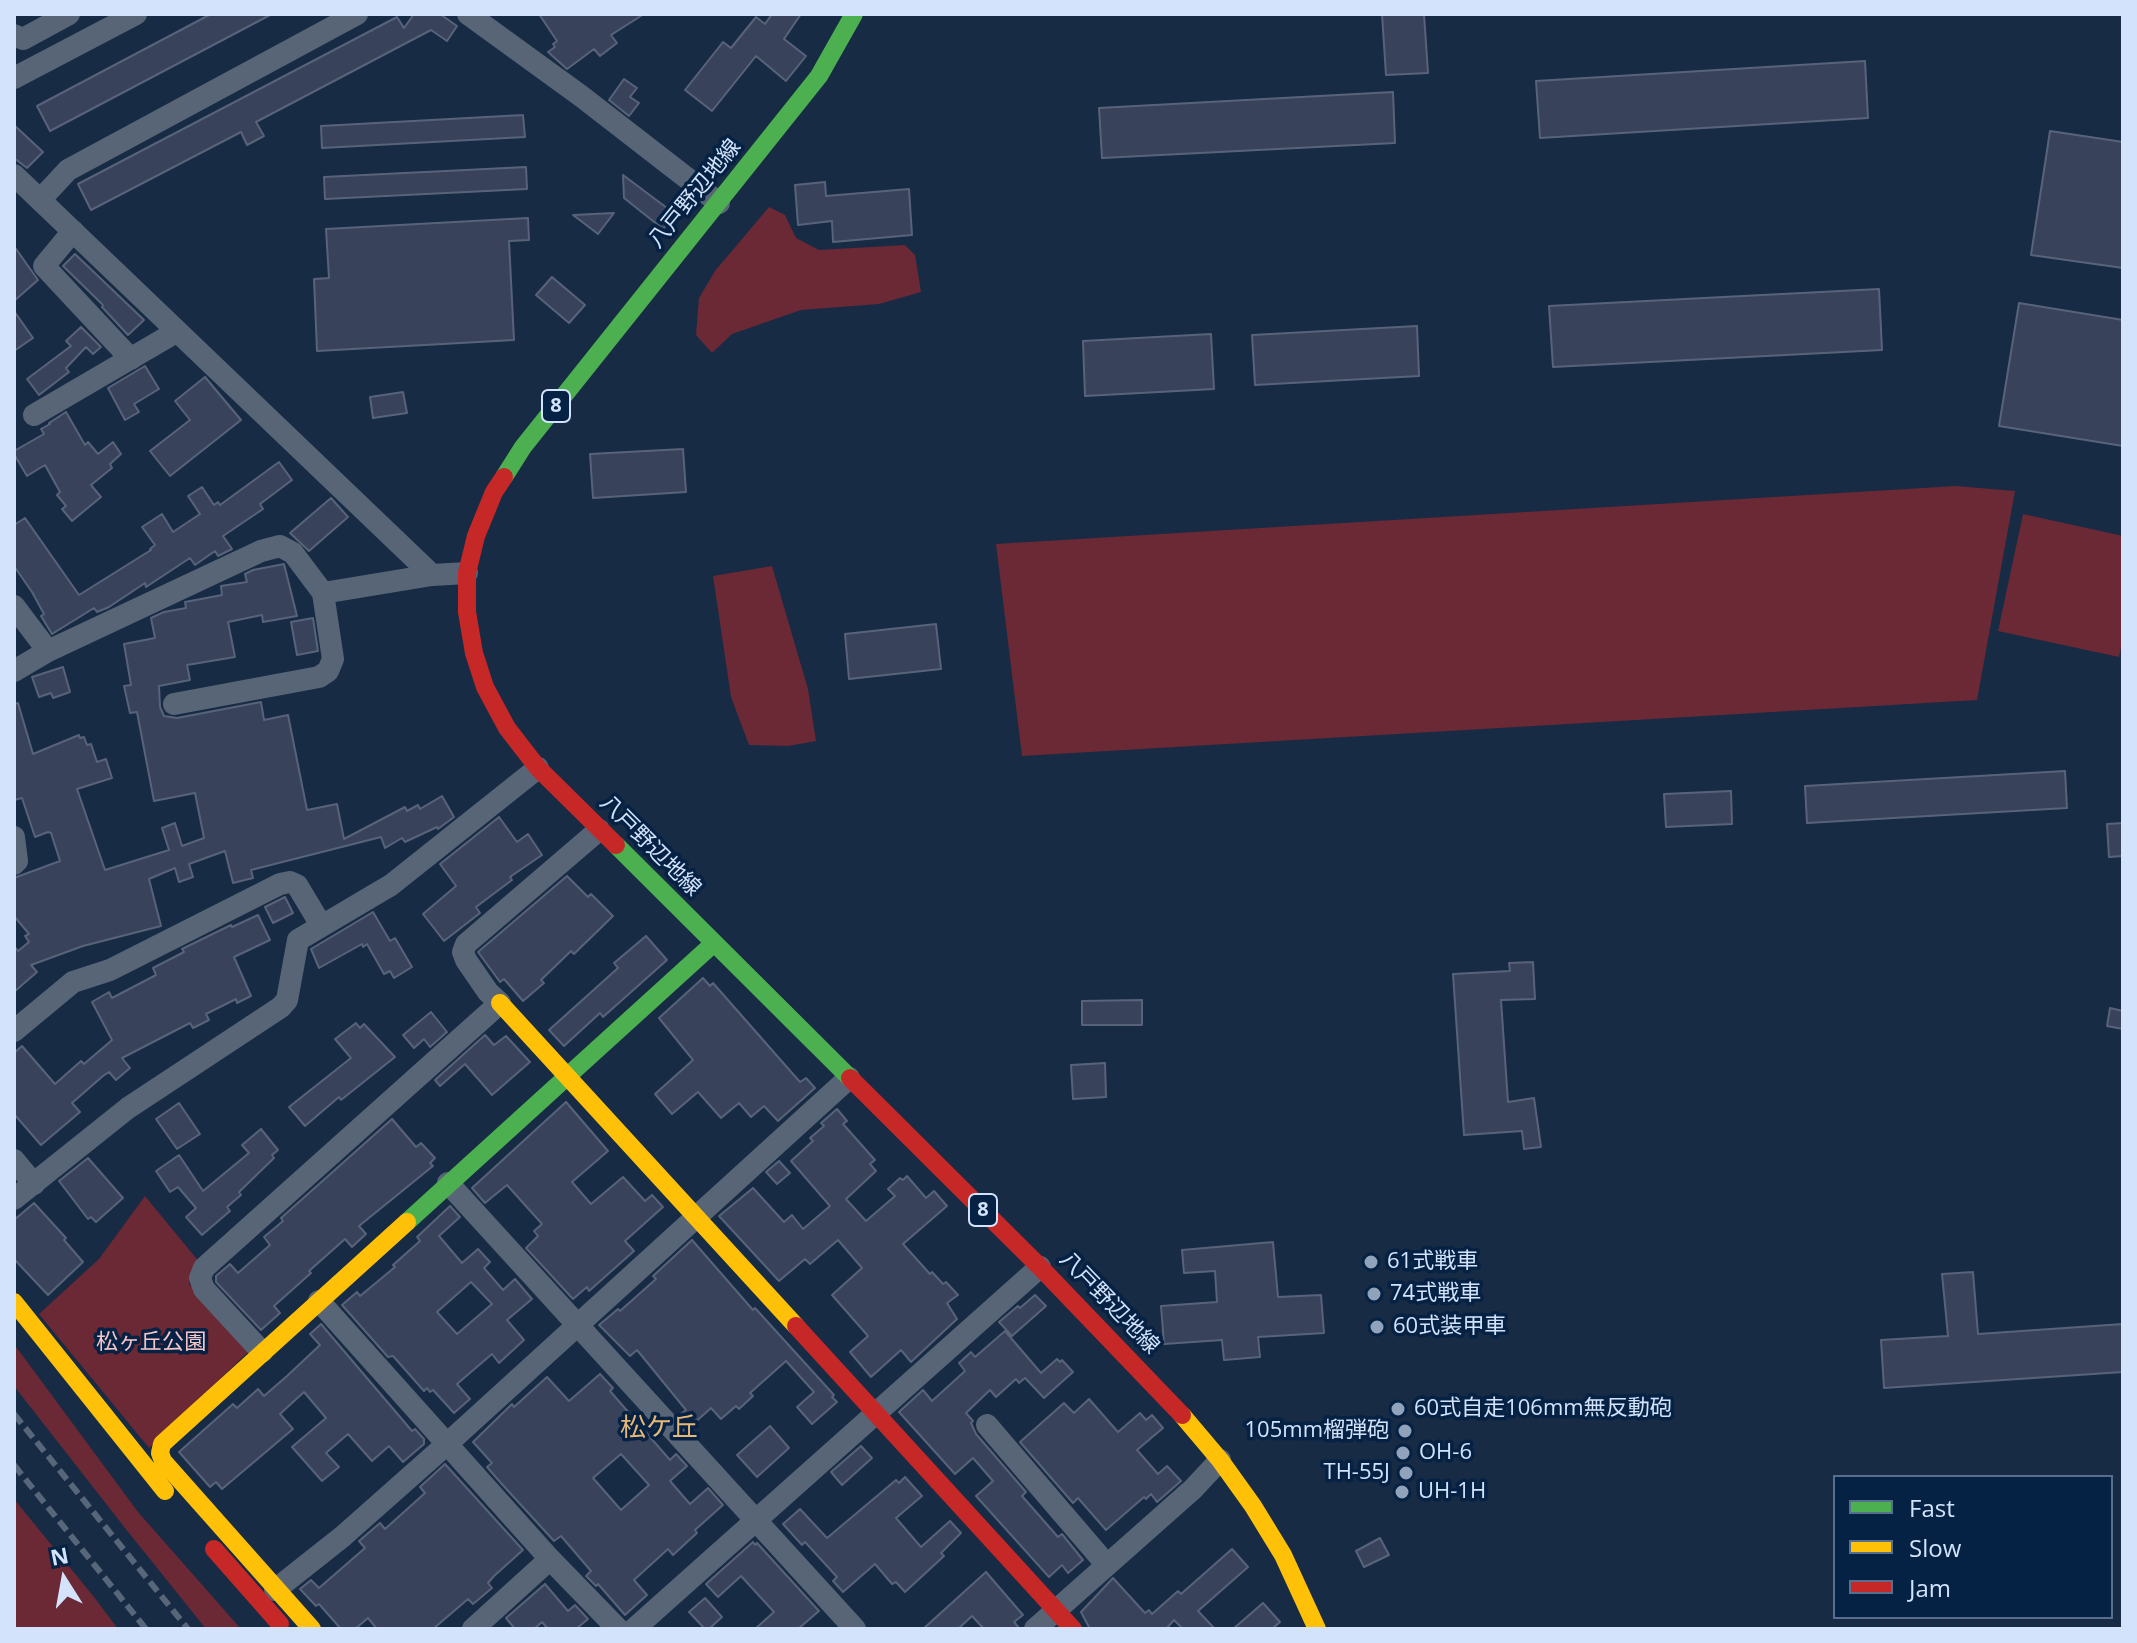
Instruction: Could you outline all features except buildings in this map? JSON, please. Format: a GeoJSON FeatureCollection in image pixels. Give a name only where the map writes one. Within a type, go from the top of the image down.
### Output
{"type":"FeatureCollection","features":[{"type":"Feature","properties":{"kind":"street"},"geometry":{"type":"LineString","coordinates":[[14,35],[23,39],[69,14]]}},
{"type":"Feature","properties":{"kind":"street"},"geometry":{"type":"LineString","coordinates":[[14,78],[136,14]]}},
{"type":"Feature","properties":{"kind":"street"},"geometry":{"type":"LineString","coordinates":[[40,200],[68,170],[357,14]]}},
{"type":"Feature","properties":{"kind":"street"},"geometry":{"type":"LineString","coordinates":[[468,14],[581,96],[719,203]]}},
{"type":"Feature","properties":{"kind":"street","name":"八戸野辺地線"},"geometry":{"type":"LineString","coordinates":[[854,14],[819,76],[523,447],[494,492],[476,536],[467,573],[467,612],[474,653],[485,687],[507,728],[538,768],[1163,1393],[1220,1460],[1283,1555],[1311,1626]]}},
{"type":"Feature","properties":{"kind":"street"},"geometry":{"type":"LineString","coordinates":[[14,175],[432,575]]}},
{"type":"Feature","properties":{"kind":"street"},"geometry":{"type":"LineString","coordinates":[[73,231],[44,266],[131,359]]}},
{"type":"Feature","properties":{"kind":"street"},"geometry":{"type":"LineString","coordinates":[[34,415],[176,332]]}},
{"type":"Feature","properties":{"kind":"street"},"geometry":{"type":"LineString","coordinates":[[14,671],[48,651],[261,551],[280,546],[293,553],[323,593],[333,659],[328,671],[319,677],[174,704]]}},
{"type":"Feature","properties":{"kind":"street"},"geometry":{"type":"LineString","coordinates":[[323,593],[432,575],[467,573]]}},
{"type":"Feature","properties":{"kind":"street"},"geometry":{"type":"LineString","coordinates":[[14,606],[48,651]]}},
{"type":"Feature","properties":{"kind":"street"},"geometry":{"type":"LineString","coordinates":[[14,1199],[128,1108],[281,1007],[287,1000],[298,940],[391,885],[538,768]]}},
{"type":"Feature","properties":{"kind":"street"},"geometry":{"type":"LineString","coordinates":[[599,830],[466,944],[463,952],[466,960],[488,992],[570,1076],[1073,1629]]}},
{"type":"Feature","properties":{"kind":"street"},"geometry":{"type":"LineString","coordinates":[[14,837],[17,861],[14,864]]}},
{"type":"Feature","properties":{"kind":"street"},"geometry":{"type":"LineString","coordinates":[[14,1031],[73,982],[136,957],[280,884],[290,882],[297,885],[321,925]]}},
{"type":"Feature","properties":{"kind":"street"},"geometry":{"type":"LineString","coordinates":[[312,1629],[163,1461],[160,1453],[170,1435],[713,944]]}},
{"type":"Feature","properties":{"kind":"street"},"geometry":{"type":"LineString","coordinates":[[262,1352],[204,1289],[200,1278],[204,1268],[500,1003]]}},
{"type":"Feature","properties":{"kind":"street"},"geometry":{"type":"LineString","coordinates":[[275,1590],[342,1537],[447,1444],[849,1078]]}},
{"type":"Feature","properties":{"kind":"street"},"geometry":{"type":"LineString","coordinates":[[14,1160],[34,1184]]}},
{"type":"Feature","properties":{"kind":"street"},"geometry":{"type":"LineString","coordinates":[[448,1183],[757,1520],[843,1625]]}},
{"type":"Feature","properties":{"kind":"street"},"geometry":{"type":"LineString","coordinates":[[634,1629],[1040,1267]]}},
{"type":"Feature","properties":{"kind":"street"},"geometry":{"type":"LineString","coordinates":[[319,1301],[550,1559],[618,1629]]}},
{"type":"Feature","properties":{"kind":"street"},"geometry":{"type":"LineString","coordinates":[[14,1302],[179,1507]]}},
{"type":"Feature","properties":{"kind":"street"},"geometry":{"type":"LineString","coordinates":[[987,1425],[1106,1564]]}},
{"type":"Feature","properties":{"kind":"street"},"geometry":{"type":"LineString","coordinates":[[1035,1629],[1193,1489],[1220,1460]]}},
{"type":"Feature","properties":{"kind":"street"},"geometry":{"type":"LineString","coordinates":[[198,1531],[284,1629]]}},
{"type":"Feature","properties":{"kind":"street"},"geometry":{"type":"LineString","coordinates":[[473,1629],[550,1559]]}},
{"type":"Feature","properties":{"kind":"green space"},"geometry":{"type":"Polygon","coordinates":[[[769,207],[785,215],[796,238],[819,250],[905,245],[915,255],[921,292],[879,304],[801,310],[732,334],[712,353],[696,335],[699,298],[715,271],[769,207]]]}},
{"type":"Feature","properties":{"kind":"green space"},"geometry":{"type":"Polygon","coordinates":[[[1956,486],[2015,491],[1977,700],[1022,756],[996,544],[1956,486]]]}},
{"type":"Feature","properties":{"kind":"green space"},"geometry":{"type":"Polygon","coordinates":[[[2023,514],[2123,536],[2123,638],[2119,657],[1998,631],[2023,514]]]}},
{"type":"Feature","properties":{"kind":"green space"},"geometry":{"type":"Polygon","coordinates":[[[772,566],[808,689],[816,741],[788,746],[749,745],[731,697],[713,576],[772,566]]]}},
{"type":"Feature","properties":{"kind":"green space","name":"松ヶ丘公園"},"geometry":{"type":"Polygon","coordinates":[[[145,1196],[200,1263],[189,1277],[189,1284],[250,1350],[149,1448],[39,1314],[99,1259],[145,1196]]]}},
{"type":"Feature","properties":{"kind":"green space"},"geometry":{"type":"Polygon","coordinates":[[[14,1344],[138,1512],[241,1629],[206,1629],[125,1528],[14,1386],[14,1344]]]}},
{"type":"Feature","properties":{"kind":"green space"},"geometry":{"type":"Polygon","coordinates":[[[14,1499],[94,1597],[118,1629],[14,1629],[14,1499]]]}},
{"type":"Feature","properties":{"kind":"railway"},"geometry":{"type":"LineString","coordinates":[[14,1414],[188,1629]]}},
{"type":"Feature","properties":{"kind":"railway"},"geometry":{"type":"LineString","coordinates":[[14,1465],[146,1629]]}},
{"type":"Feature","properties":{"kind":"traffic: fast"},"geometry":{"type":"LineString","coordinates":[[504,477],[523,447],[819,76],[854,14]]}},
{"type":"Feature","properties":{"kind":"traffic: fast"},"geometry":{"type":"LineString","coordinates":[[616,845],[850,1078]]}},
{"type":"Feature","properties":{"kind":"traffic: fast"},"geometry":{"type":"LineString","coordinates":[[407,1222],[713,944]]}},
{"type":"Feature","properties":{"kind":"traffic: slow"},"geometry":{"type":"LineString","coordinates":[[500,1003],[796,1326]]}},
{"type":"Feature","properties":{"kind":"traffic: slow"},"geometry":{"type":"LineString","coordinates":[[312,1629],[163,1461],[160,1453],[162,1444],[407,1222]]}},
{"type":"Feature","properties":{"kind":"traffic: slow"},"geometry":{"type":"LineString","coordinates":[[14,1302],[165,1491]]}},
{"type":"Feature","properties":{"kind":"traffic: slow"},"geometry":{"type":"LineString","coordinates":[[1182,1415],[1253,1506],[1283,1555],[1317,1629]]}},
{"type":"Feature","properties":{"kind":"traffic: jam"},"geometry":{"type":"LineString","coordinates":[[504,477],[494,492],[476,536],[467,573],[467,612],[474,653],[485,687],[507,728],[538,768],[616,845]]}},
{"type":"Feature","properties":{"kind":"traffic: jam"},"geometry":{"type":"LineString","coordinates":[[850,1078],[1040,1267],[1182,1415]]}},
{"type":"Feature","properties":{"kind":"traffic: jam"},"geometry":{"type":"LineString","coordinates":[[796,1326],[1073,1629]]}},
{"type":"Feature","properties":{"kind":"traffic: jam"},"geometry":{"type":"LineString","coordinates":[[214,1549],[280,1624]]}},
{"type":"Feature","properties":{"kind":"place","name":"61式戦車"},"geometry":{"type":"Point","coordinates":[1371,1262]}},
{"type":"Feature","properties":{"kind":"place","name":"74式戦車"},"geometry":{"type":"Point","coordinates":[1374,1294]}},
{"type":"Feature","properties":{"kind":"place","name":"60式装甲車"},"geometry":{"type":"Point","coordinates":[1377,1327]}},
{"type":"Feature","properties":{"kind":"place","name":"60式自走106mm無反動砲"},"geometry":{"type":"Point","coordinates":[1398,1409]}},
{"type":"Feature","properties":{"kind":"place","name":"105mm榴弾砲"},"geometry":{"type":"Point","coordinates":[1405,1431]}},
{"type":"Feature","properties":{"kind":"place","name":"OH-6"},"geometry":{"type":"Point","coordinates":[1403,1453]}},
{"type":"Feature","properties":{"kind":"place","name":"TH-55J"},"geometry":{"type":"Point","coordinates":[1406,1473]}},
{"type":"Feature","properties":{"kind":"place","name":"UH-1H"},"geometry":{"type":"Point","coordinates":[1402,1492]}},
{"type":"Feature","properties":{"kind":"district","name":"松ケ丘"},"geometry":{"type":"Point","coordinates":[659,1429]}}]}
